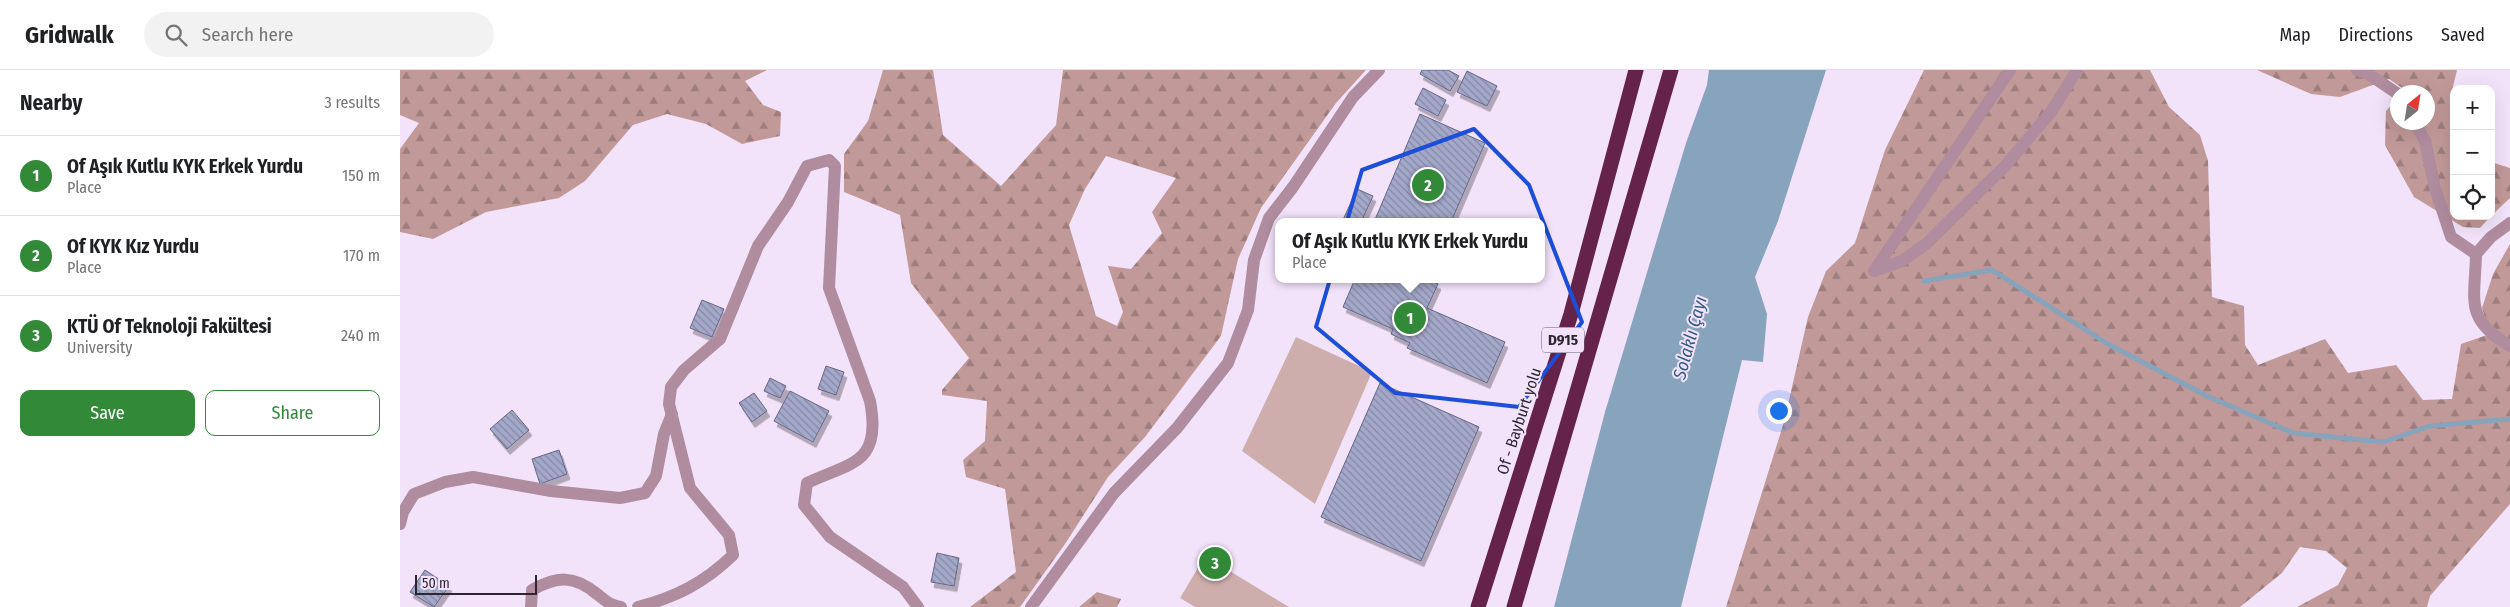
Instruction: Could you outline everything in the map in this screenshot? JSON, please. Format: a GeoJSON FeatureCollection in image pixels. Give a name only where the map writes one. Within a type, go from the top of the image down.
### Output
{"type":"FeatureCollection","features":[{"type":"Feature","properties":{"kind":"highway","name":"Of - Bayburt yolu"},"geometry":{"type":"LineString","coordinates":[[1478,607],[1571,314],[1636,70]]}},
{"type":"Feature","properties":{"kind":"highway","name":"D915"},"geometry":{"type":"LineString","coordinates":[[1514,607],[1672,70]]}},
{"type":"Feature","properties":{"kind":"street"},"geometry":{"type":"LineString","coordinates":[[1032,607],[1114,493],[1177,428],[1228,363],[1248,310],[1254,260],[1269,218],[1293,187],[1353,97],[1379,70]]}},
{"type":"Feature","properties":{"kind":"street"},"geometry":{"type":"LineString","coordinates":[[2010,70],[1874,271],[1902,261],[1928,244],[2005,166],[2050,112],[2077,70]]}},
{"type":"Feature","properties":{"kind":"street"},"geometry":{"type":"LineString","coordinates":[[2357,70],[2367,72],[2390,88]]}},
{"type":"Feature","properties":{"kind":"street"},"geometry":{"type":"LineString","coordinates":[[2420,130],[2425,141],[2435,188],[2450,237],[2476,254]]}},
{"type":"Feature","properties":{"kind":"street"},"geometry":{"type":"LineString","coordinates":[[638,607],[663,601],[690,588],[713,575],[733,556],[729,535],[690,488],[669,404],[671,387],[684,370],[720,339],[758,246],[788,202],[807,166],[829,160],[835,166],[829,288],[870,401],[874,418],[870,441],[862,458],[846,468],[807,483],[804,505],[830,537],[903,587],[918,607]]}},
{"type":"Feature","properties":{"kind":"street"},"geometry":{"type":"LineString","coordinates":[[2510,222],[2491,237],[2476,254],[2475,313],[2490,334],[2510,346]]}},
{"type":"Feature","properties":{"kind":"street"},"geometry":{"type":"LineString","coordinates":[[400,524],[403,512],[414,494],[445,482],[473,477],[551,491],[620,498],[645,493],[656,476],[664,434],[672,414]]}},
{"type":"Feature","properties":{"kind":"street"},"geometry":{"type":"LineString","coordinates":[[532,607],[532,590],[551,580],[576,581],[612,606],[621,607]]}},
{"type":"Feature","properties":{"kind":"highlighted area"},"geometry":{"type":"Polygon","coordinates":[[[1474,129],[1529,185],[1582,322],[1519,407],[1395,393],[1316,327],[1362,170],[1474,129]]]}},
{"type":"Feature","properties":{"kind":"green space"},"geometry":{"type":"Polygon","coordinates":[[[400,70],[767,70],[745,81],[763,105],[781,112],[780,136],[742,144],[706,124],[667,114],[633,125],[585,181],[559,198],[486,212],[433,239],[400,232],[400,149],[419,123],[400,115],[400,70]]]}},
{"type":"Feature","properties":{"kind":"green space"},"geometry":{"type":"Polygon","coordinates":[[[883,70],[933,70],[943,135],[1001,186],[1056,125],[1063,70],[1366,70],[1336,103],[1261,208],[1238,259],[1221,336],[1145,437],[1108,477],[1065,544],[1020,607],[970,607],[1016,572],[1005,489],[966,477],[963,460],[985,441],[987,401],[942,395],[942,390],[969,358],[911,283],[900,215],[844,192],[844,154],[868,121],[883,70]],[[1106,156],[1085,189],[1069,225],[1096,316],[1117,326],[1123,312],[1108,266],[1131,269],[1162,233],[1152,212],[1176,178],[1106,156]]]}},
{"type":"Feature","properties":{"kind":"green space"},"geometry":{"type":"Polygon","coordinates":[[[1924,70],[2150,70],[2169,107],[2200,135],[2208,161],[2212,297],[2244,306],[2245,345],[2258,365],[2325,339],[2348,373],[2396,365],[2423,400],[2452,399],[2461,344],[2490,334],[2482,308],[2493,274],[2510,244],[2510,504],[2430,596],[2427,607],[2297,607],[2338,585],[2347,568],[2326,551],[2300,547],[2282,573],[2240,607],[1726,607],[1784,422],[1808,317],[1826,271],[1855,243],[1885,150],[1924,70]]]}},
{"type":"Feature","properties":{"kind":"green space"},"geometry":{"type":"Polygon","coordinates":[[[2257,70],[2457,70],[2453,85],[2450,85],[2450,219],[2414,197],[2385,145],[2386,111],[2390,107],[2390,130],[2435,130],[2435,85],[2398,85],[2389,79],[2340,97],[2311,94],[2257,70]]]}},
{"type":"Feature","properties":{"kind":"green space"},"geometry":{"type":"Polygon","coordinates":[[[2495,163],[2510,168],[2510,198],[2495,212],[2495,163]]]}},
{"type":"Feature","properties":{"kind":"green space"},"geometry":{"type":"Polygon","coordinates":[[[2452,220],[2487,220],[2480,228],[2463,227],[2452,220]]]}},
{"type":"Feature","properties":{"kind":"green space"},"geometry":{"type":"Polygon","coordinates":[[[1097,592],[1121,599],[1117,607],[1079,607],[1097,592]]]}},
{"type":"Feature","properties":{"kind":"shaded area"},"geometry":{"type":"Polygon","coordinates":[[[1296,337],[1372,372],[1315,504],[1242,451],[1296,337]]]}},
{"type":"Feature","properties":{"kind":"shaded area"},"geometry":{"type":"Polygon","coordinates":[[[1205,556],[1289,607],[1195,607],[1180,598],[1205,556]]]}},
{"type":"Feature","properties":{"kind":"water","name":"Solaklı Çayı"},"geometry":{"type":"Polygon","coordinates":[[[1709,70],[1826,70],[1778,221],[1755,277],[1767,314],[1763,362],[1742,360],[1681,607],[1554,607],[1605,412],[1686,143],[1707,85],[1709,70]]]}},
{"type":"Feature","properties":{"kind":"building"},"geometry":{"type":"Polygon","coordinates":[[[1422,70],[1448,70],[1459,76],[1450,91],[1420,74],[1422,70]]]}},
{"type":"Feature","properties":{"kind":"building"},"geometry":{"type":"Polygon","coordinates":[[[1467,71],[1497,86],[1487,106],[1457,92],[1467,71]]]}},
{"type":"Feature","properties":{"kind":"building"},"geometry":{"type":"Polygon","coordinates":[[[1423,88],[1446,100],[1438,116],[1415,104],[1423,88]]]}},
{"type":"Feature","properties":{"kind":"building"},"geometry":{"type":"Polygon","coordinates":[[[1420,114],[1485,143],[1453,218],[1376,218],[1420,114]]]}},
{"type":"Feature","properties":{"kind":"building"},"geometry":{"type":"Polygon","coordinates":[[[1357,189],[1373,196],[1363,218],[1344,218],[1357,189]]]}},
{"type":"Feature","properties":{"kind":"building"},"geometry":{"type":"Polygon","coordinates":[[[1353,283],[1436,283],[1438,284],[1427,308],[1505,342],[1487,383],[1407,348],[1410,343],[1391,334],[1393,329],[1343,307],[1353,283]]]}},
{"type":"Feature","properties":{"kind":"building"},"geometry":{"type":"Polygon","coordinates":[[[702,300],[724,309],[712,337],[690,328],[702,300]]]}},
{"type":"Feature","properties":{"kind":"building"},"geometry":{"type":"Polygon","coordinates":[[[826,366],[844,372],[836,395],[818,389],[826,366]]]}},
{"type":"Feature","properties":{"kind":"building"},"geometry":{"type":"Polygon","coordinates":[[[770,378],[786,386],[780,398],[764,391],[770,378]]]}},
{"type":"Feature","properties":{"kind":"building"},"geometry":{"type":"Polygon","coordinates":[[[1380,383],[1479,427],[1421,561],[1321,517],[1380,383]]]}},
{"type":"Feature","properties":{"kind":"building"},"geometry":{"type":"Polygon","coordinates":[[[790,391],[829,411],[813,442],[774,421],[790,391]]]}},
{"type":"Feature","properties":{"kind":"building"},"geometry":{"type":"Polygon","coordinates":[[[754,393],[767,411],[752,422],[739,403],[754,393]]]}},
{"type":"Feature","properties":{"kind":"building"},"geometry":{"type":"Polygon","coordinates":[[[512,410],[529,430],[507,449],[490,429],[512,410]]]}},
{"type":"Feature","properties":{"kind":"building"},"geometry":{"type":"Polygon","coordinates":[[[559,450],[567,474],[540,484],[532,459],[559,450]]]}},
{"type":"Feature","properties":{"kind":"building"},"geometry":{"type":"Polygon","coordinates":[[[937,553],[959,558],[954,586],[931,582],[937,553]]]}},
{"type":"Feature","properties":{"kind":"building"},"geometry":{"type":"Polygon","coordinates":[[[425,570],[449,586],[434,607],[410,592],[425,570]]]}},
{"type":"Feature","properties":{"kind":"waterway"},"geometry":{"type":"LineString","coordinates":[[1924,281],[1992,270],[2108,344],[2207,396],[2293,433],[2383,442],[2430,426],[2510,419]]}},
{"type":"Feature","properties":{"kind":"place","name":"Of KYK Kız Yurdu"},"geometry":{"type":"Point","coordinates":[1428,185]}},
{"type":"Feature","properties":{"kind":"place","name":"Of Aşık Kutlu KYK Erkek Yurdu"},"geometry":{"type":"Point","coordinates":[1410,318]}},
{"type":"Feature","properties":{"kind":"place","name":"KTÜ Of Teknoloji Fakültesi"},"geometry":{"type":"Point","coordinates":[1215,563]}}]}
